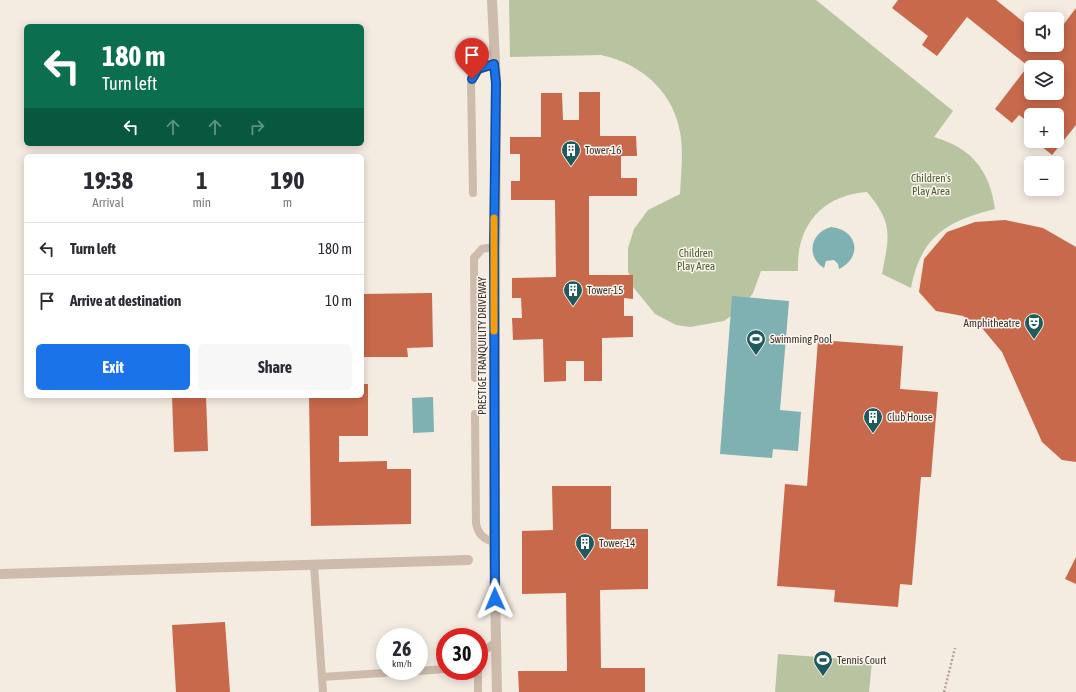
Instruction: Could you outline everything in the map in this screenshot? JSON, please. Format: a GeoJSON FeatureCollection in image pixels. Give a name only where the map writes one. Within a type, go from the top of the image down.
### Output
{"type":"FeatureCollection","features":[{"type":"Feature","properties":{"kind":"street","name":"PRESTIGE TRANQUILITY DRIVEWAY"},"geometry":{"type":"LineString","coordinates":[[492,0],[496,83],[494,247],[494,542],[497,692]]}},
{"type":"Feature","properties":{"kind":"street"},"geometry":{"type":"LineString","coordinates":[[0,574],[468,560]]}},
{"type":"Feature","properties":{"kind":"lane"},"geometry":{"type":"LineString","coordinates":[[473,193],[471,83],[478,69],[494,64]]}},
{"type":"Feature","properties":{"kind":"lane"},"geometry":{"type":"LineString","coordinates":[[475,378],[474,258],[482,249],[494,247]]}},
{"type":"Feature","properties":{"kind":"lane"},"geometry":{"type":"LineString","coordinates":[[475,414],[476,523],[481,535],[487,540],[494,542]]}},
{"type":"Feature","properties":{"kind":"lane"},"geometry":{"type":"LineString","coordinates":[[314,565],[322,692]]}},
{"type":"Feature","properties":{"kind":"lane"},"geometry":{"type":"LineString","coordinates":[[488,648],[496,642]]}},
{"type":"Feature","properties":{"kind":"lane"},"geometry":{"type":"LineString","coordinates":[[322,677],[376,673]]}},
{"type":"Feature","properties":{"kind":"lane"},"geometry":{"type":"LineString","coordinates":[[478,680],[478,692]]}},
{"type":"Feature","properties":{"kind":"path"},"geometry":{"type":"LineString","coordinates":[[944,692],[955,648]]}},
{"type":"Feature","properties":{"kind":"green space"},"geometry":{"type":"Polygon","coordinates":[[[509,0],[816,0],[953,111],[934,137],[959,148],[977,163],[984,172],[989,183],[995,209],[963,219],[950,226],[929,243],[916,270],[911,288],[882,274],[886,250],[887,231],[882,213],[867,192],[851,194],[837,199],[825,206],[807,227],[802,240],[798,271],[761,271],[753,293],[743,307],[724,321],[690,327],[676,325],[655,314],[633,287],[628,271],[628,248],[634,229],[648,210],[680,194],[682,145],[678,122],[672,108],[665,95],[655,83],[631,66],[616,59],[601,55],[510,57],[509,0]]]}},
{"type":"Feature","properties":{"kind":"green space","name":"Tennis Court"},"geometry":{"type":"Polygon","coordinates":[[[778,654],[872,661],[869,692],[775,692],[778,654]]]}},
{"type":"Feature","properties":{"kind":"water"},"geometry":{"type":"Polygon","coordinates":[[[831,227],[840,229],[847,233],[852,238],[854,245],[852,258],[847,264],[839,269],[838,264],[834,260],[826,261],[824,268],[814,257],[813,245],[815,239],[824,230],[831,227]]]}},
{"type":"Feature","properties":{"kind":"water","name":"Swimming Pool"},"geometry":{"type":"Polygon","coordinates":[[[732,296],[789,301],[780,410],[801,412],[798,451],[773,449],[772,458],[720,454],[732,296]]]}},
{"type":"Feature","properties":{"kind":"water"},"geometry":{"type":"Polygon","coordinates":[[[433,397],[434,432],[413,433],[412,398],[433,397]]]}},
{"type":"Feature","properties":{"kind":"building"},"geometry":{"type":"Polygon","coordinates":[[[898,0],[996,0],[1024,22],[1024,52],[1064,52],[1064,24],[1076,8],[1076,125],[1064,140],[1064,108],[1024,108],[1024,119],[1019,115],[1012,123],[995,109],[1024,71],[1024,100],[1064,100],[1064,60],[1024,60],[1024,63],[967,17],[937,56],[922,45],[928,36],[892,8],[898,0]]]}},
{"type":"Feature","properties":{"kind":"building"},"geometry":{"type":"Polygon","coordinates":[[[579,92],[600,92],[600,136],[636,136],[637,156],[621,156],[621,178],[637,178],[637,196],[589,196],[589,275],[633,275],[633,299],[624,298],[624,316],[633,316],[633,337],[602,338],[602,381],[584,381],[584,361],[566,361],[566,381],[544,382],[543,339],[513,340],[512,318],[522,318],[521,298],[512,298],[512,278],[556,277],[555,200],[511,200],[511,181],[520,181],[520,154],[510,154],[510,137],[541,137],[541,93],[562,93],[563,120],[579,120],[579,92]]]}},
{"type":"Feature","properties":{"kind":"building"},"geometry":{"type":"Polygon","coordinates":[[[1044,148],[1058,148],[1052,155],[1044,148]]]}},
{"type":"Feature","properties":{"kind":"building","name":"Amphitheatre"},"geometry":{"type":"Polygon","coordinates":[[[1005,220],[1043,228],[1076,247],[1076,462],[1062,460],[1042,442],[1002,352],[982,328],[963,316],[936,311],[919,292],[924,259],[947,232],[975,222],[1005,220]]]}},
{"type":"Feature","properties":{"kind":"building"},"geometry":{"type":"Polygon","coordinates":[[[432,293],[433,347],[407,348],[408,357],[364,357],[364,294],[432,293]]]}},
{"type":"Feature","properties":{"kind":"building","name":"Club House"},"geometry":{"type":"Polygon","coordinates":[[[818,340],[903,346],[900,389],[938,392],[931,477],[921,477],[912,585],[900,584],[898,607],[834,602],[835,590],[777,586],[785,484],[807,486],[818,340]]]}},
{"type":"Feature","properties":{"kind":"building"},"geometry":{"type":"Polygon","coordinates":[[[364,384],[368,384],[368,436],[339,436],[339,462],[387,461],[387,469],[411,469],[411,524],[311,526],[309,398],[364,398],[364,384]]]}},
{"type":"Feature","properties":{"kind":"building"},"geometry":{"type":"Polygon","coordinates":[[[172,398],[206,398],[208,451],[174,452],[172,398]]]}},
{"type":"Feature","properties":{"kind":"building","name":"Tower-14"},"geometry":{"type":"Polygon","coordinates":[[[552,486],[611,486],[611,529],[648,529],[648,589],[600,590],[601,668],[645,668],[645,692],[519,692],[518,671],[567,671],[566,593],[522,594],[522,531],[553,530],[552,486]]]}},
{"type":"Feature","properties":{"kind":"building"},"geometry":{"type":"Polygon","coordinates":[[[1076,557],[1076,584],[1065,579],[1076,557]]]}},
{"type":"Feature","properties":{"kind":"building"},"geometry":{"type":"Polygon","coordinates":[[[225,622],[230,692],[176,692],[172,625],[225,622]]]}},
{"type":"Feature","properties":{"kind":"slow traffic"},"geometry":{"type":"LineString","coordinates":[[494,218],[494,331]]}},
{"type":"Feature","properties":{"kind":"place","name":"Tower-16"},"geometry":{"type":"Point","coordinates":[571,167]}},
{"type":"Feature","properties":{"kind":"place","name":"Tower-15"},"geometry":{"type":"Point","coordinates":[573,307]}},
{"type":"Feature","properties":{"kind":"place","name":"Amphitheatre"},"geometry":{"type":"Point","coordinates":[1034,340]}},
{"type":"Feature","properties":{"kind":"place","name":"Swimming Pool"},"geometry":{"type":"Point","coordinates":[756,356]}},
{"type":"Feature","properties":{"kind":"place","name":"Club House"},"geometry":{"type":"Point","coordinates":[873,434]}},
{"type":"Feature","properties":{"kind":"place","name":"Tower-14"},"geometry":{"type":"Point","coordinates":[585,560]}},
{"type":"Feature","properties":{"kind":"place","name":"Tennis Court"},"geometry":{"type":"Point","coordinates":[823,677]}},
{"type":"Feature","properties":{"kind":"route"},"geometry":{"type":"LineString","coordinates":[[472,79],[478,69],[494,64],[496,83],[494,247],[495,599]]}},
{"type":"Feature","properties":{"kind":"park label","name":"Children's Play Area"},"geometry":{"type":"Point","coordinates":[931,184]}},
{"type":"Feature","properties":{"kind":"park label","name":"Children Play Area"},"geometry":{"type":"Point","coordinates":[696,259]}}]}
